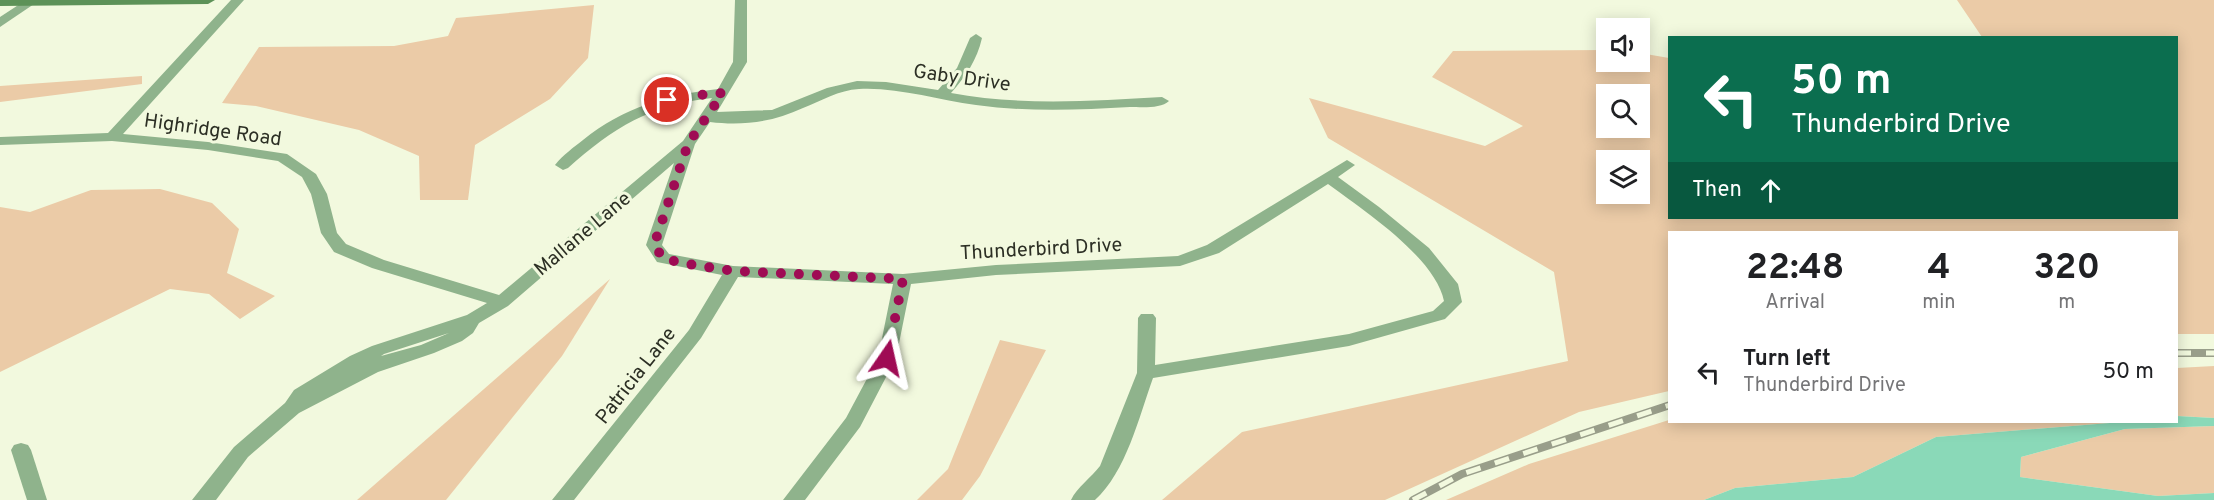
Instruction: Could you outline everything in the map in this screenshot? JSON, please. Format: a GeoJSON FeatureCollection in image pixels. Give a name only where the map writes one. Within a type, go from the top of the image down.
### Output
{"type":"FeatureCollection","features":[{"type":"Feature","properties":{"kind":"main road"},"geometry":{"type":"LineString","coordinates":[[0,2],[208,0]]}},
{"type":"Feature","properties":{"kind":"street"},"geometry":{"type":"LineString","coordinates":[[112,137],[238,0]]}},
{"type":"Feature","properties":{"kind":"street","name":"Mallane Lane"},"geometry":{"type":"LineString","coordinates":[[201,500],[210,494],[241,452],[292,408],[301,395],[357,360],[378,350],[473,319],[502,302],[688,144],[723,93],[740,62],[741,0]]}},
{"type":"Feature","properties":{"kind":"street"},"geometry":{"type":"LineString","coordinates":[[0,23],[31,2]]}},
{"type":"Feature","properties":{"kind":"street"},"geometry":{"type":"LineString","coordinates":[[941,95],[966,67],[972,57],[976,38]]}},
{"type":"Feature","properties":{"kind":"street","name":"Gaby Drive"},"geometry":{"type":"LineString","coordinates":[[707,117],[755,119],[779,113],[828,91],[855,86],[887,86],[985,102],[1041,106],[1096,106],[1162,101]]}},
{"type":"Feature","properties":{"kind":"street"},"geometry":{"type":"LineString","coordinates":[[563,165],[598,134],[648,105],[687,96],[723,93]]}},
{"type":"Feature","properties":{"kind":"street","name":"Highridge Road"},"geometry":{"type":"LineString","coordinates":[[0,141],[112,137],[208,146],[282,157],[308,174],[319,194],[329,233],[340,248],[378,264],[502,302]]}},
{"type":"Feature","properties":{"kind":"street","name":"Mallane Lane"},"geometry":{"type":"LineString","coordinates":[[688,144],[654,245],[663,258],[733,271]]}},
{"type":"Feature","properties":{"kind":"street","name":"Thunderbird Drive"},"geometry":{"type":"LineString","coordinates":[[733,271],[903,279],[996,270],[1180,261],[1213,249],[1347,165]]}},
{"type":"Feature","properties":{"kind":"street"},"geometry":{"type":"LineString","coordinates":[[1146,373],[1349,340],[1439,315],[1453,302],[1449,284],[1423,252],[1374,210],[1328,177]]}},
{"type":"Feature","properties":{"kind":"street","name":"Patricia Lane"},"geometry":{"type":"LineString","coordinates":[[562,500],[695,334],[733,271]]}},
{"type":"Feature","properties":{"kind":"street"},"geometry":{"type":"LineString","coordinates":[[793,500],[853,422],[887,358],[903,279]]}},
{"type":"Feature","properties":{"kind":"street"},"geometry":{"type":"LineString","coordinates":[[1081,500],[1098,485],[1109,468],[1146,373],[1147,318]]}},
{"type":"Feature","properties":{"kind":"street"},"geometry":{"type":"LineString","coordinates":[[21,450],[37,500]]}},
{"type":"Feature","properties":{"kind":"shaded area"},"geometry":{"type":"Polygon","coordinates":[[[1957,0],[2214,0],[2214,334],[2178,334],[2178,231],[1668,231],[1668,391],[1579,412],[1385,500],[1162,500],[1242,432],[1568,361],[1554,272],[1328,138],[1309,98],[1485,146],[1523,126],[1432,77],[1453,51],[1596,50],[1596,72],[1650,72],[1650,55],[1668,58],[1668,219],[2178,219],[2178,36],[1981,36],[1957,0]]]}},
{"type":"Feature","properties":{"kind":"shaded area"},"geometry":{"type":"Polygon","coordinates":[[[594,5],[588,58],[550,99],[475,145],[468,200],[420,200],[419,156],[359,130],[256,106],[222,103],[259,47],[394,46],[448,36],[456,18],[594,5]]]}},
{"type":"Feature","properties":{"kind":"shaded area"},"geometry":{"type":"Polygon","coordinates":[[[142,76],[142,84],[0,102],[0,86],[142,76]]]}},
{"type":"Feature","properties":{"kind":"shaded area"},"geometry":{"type":"Polygon","coordinates":[[[160,189],[212,203],[239,229],[227,273],[275,296],[240,319],[209,294],[170,289],[0,372],[0,207],[30,212],[91,190],[160,189]]]}},
{"type":"Feature","properties":{"kind":"shaded area"},"geometry":{"type":"Polygon","coordinates":[[[610,279],[562,356],[446,500],[357,500],[610,279]]]}},
{"type":"Feature","properties":{"kind":"shaded area"},"geometry":{"type":"Polygon","coordinates":[[[1000,340],[1046,350],[980,476],[962,500],[917,500],[948,469],[1000,340]]]}},
{"type":"Feature","properties":{"kind":"shaded area"},"geometry":{"type":"Polygon","coordinates":[[[2214,366],[2214,418],[2178,416],[2178,368],[2214,366]]]}},
{"type":"Feature","properties":{"kind":"shaded area"},"geometry":{"type":"Polygon","coordinates":[[[2178,416],[2214,418],[2214,426],[2125,429],[2021,457],[2020,477],[2158,496],[2214,493],[2214,500],[1704,500],[1735,488],[1853,477],[1936,437],[2110,423],[2178,423],[2178,416]]]}},
{"type":"Feature","properties":{"kind":"shaded area"},"geometry":{"type":"Polygon","coordinates":[[[1668,420],[1668,423],[2110,423],[1936,437],[1853,477],[1735,488],[1704,500],[1446,500],[1529,464],[1668,420]]]}},
{"type":"Feature","properties":{"kind":"shaded area"},"geometry":{"type":"Polygon","coordinates":[[[2214,426],[2214,493],[2158,496],[2020,477],[2021,457],[2125,429],[2214,426]]]}},
{"type":"Feature","properties":{"kind":"railway"},"geometry":{"type":"LineString","coordinates":[[2178,353],[2214,353]]}},
{"type":"Feature","properties":{"kind":"railway"},"geometry":{"type":"LineString","coordinates":[[1413,500],[1462,474],[1668,406]]}},
{"type":"Feature","properties":{"kind":"route"},"geometry":{"type":"LineString","coordinates":[[667,100],[723,93],[688,144],[654,245],[656,251],[663,258],[681,263],[733,271],[903,279],[887,358]]}}]}
